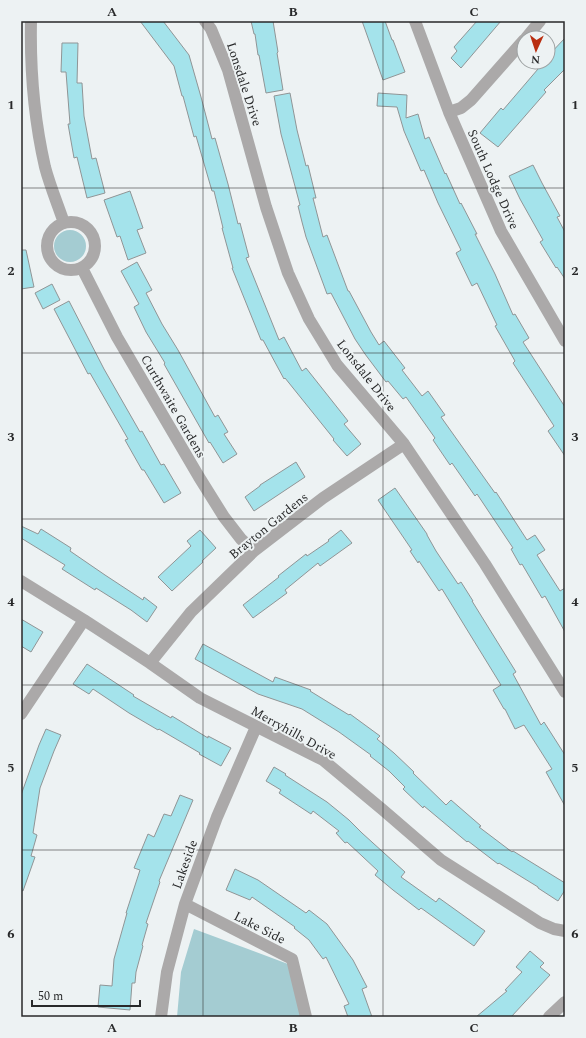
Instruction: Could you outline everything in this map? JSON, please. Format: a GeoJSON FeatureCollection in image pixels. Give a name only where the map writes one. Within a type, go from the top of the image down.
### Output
{"type":"FeatureCollection","features":[{"type":"Feature","properties":{"kind":"street"},"geometry":{"type":"LineString","coordinates":[[31,21],[30,49],[33,97],[38,131],[46,168],[64,223]]}},
{"type":"Feature","properties":{"kind":"street","name":"Lonsdale Drive"},"geometry":{"type":"LineString","coordinates":[[205,21],[211,29],[228,70],[266,207],[288,273],[309,320],[337,365],[404,444],[485,564],[565,692]]}},
{"type":"Feature","properties":{"kind":"street","name":"South Lodge Drive"},"geometry":{"type":"LineString","coordinates":[[415,21],[449,112],[501,230],[565,341]]}},
{"type":"Feature","properties":{"kind":"street"},"geometry":{"type":"LineString","coordinates":[[532,30],[540,21]]}},
{"type":"Feature","properties":{"kind":"street"},"geometry":{"type":"LineString","coordinates":[[449,112],[461,108],[472,100],[516,49]]}},
{"type":"Feature","properties":{"kind":"street"},"geometry":{"type":"LineString","coordinates":[[78,222],[90,230],[94,237],[96,244],[95,251],[88,264],[82,268],[68,270],[61,268],[50,258],[47,244],[49,237],[57,226],[64,223],[78,222]]}},
{"type":"Feature","properties":{"kind":"street","name":"Curthwaite Gardens"},"geometry":{"type":"LineString","coordinates":[[82,268],[117,337],[199,477],[224,518],[241,539],[254,551]]}},
{"type":"Feature","properties":{"kind":"street","name":"Brayton Gardens"},"geometry":{"type":"LineString","coordinates":[[150,663],[191,612],[254,551],[323,498],[404,444]]}},
{"type":"Feature","properties":{"kind":"street","name":"Merryhills Drive"},"geometry":{"type":"LineString","coordinates":[[21,581],[150,663],[200,698],[323,760],[441,860],[540,923],[554,929],[565,931]]}},
{"type":"Feature","properties":{"kind":"street"},"geometry":{"type":"LineString","coordinates":[[21,714],[84,620]]}},
{"type":"Feature","properties":{"kind":"street","name":"Lakeside"},"geometry":{"type":"LineString","coordinates":[[161,1017],[167,972],[185,904],[217,817],[256,727]]}},
{"type":"Feature","properties":{"kind":"street","name":"Lake Side"},"geometry":{"type":"LineString","coordinates":[[185,904],[292,959],[306,1017]]}},
{"type":"Feature","properties":{"kind":"street"},"geometry":{"type":"LineString","coordinates":[[549,1017],[565,1002]]}},
{"type":"Feature","properties":{"kind":"shaded area"},"geometry":{"type":"Polygon","coordinates":[[[70,230],[79,233],[83,237],[86,246],[83,255],[79,259],[70,262],[61,259],[57,255],[54,246],[57,237],[61,233],[70,230]]]}},
{"type":"Feature","properties":{"kind":"shaded area"},"geometry":{"type":"Polygon","coordinates":[[[194,929],[288,964],[301,1017],[177,1017],[181,972],[194,929]]]}},
{"type":"Feature","properties":{"kind":"building"},"geometry":{"type":"Polygon","coordinates":[[[140,21],[163,21],[189,55],[212,139],[215,138],[238,224],[240,223],[249,257],[246,258],[279,340],[284,337],[302,371],[306,368],[348,421],[344,424],[361,444],[347,456],[285,378],[284,379],[263,340],[261,340],[232,268],[214,191],[212,191],[196,136],[194,137],[174,66],[140,21]]]}},
{"type":"Feature","properties":{"kind":"building"},"geometry":{"type":"Polygon","coordinates":[[[251,21],[273,21],[283,90],[266,93],[255,34],[251,21]]]}},
{"type":"Feature","properties":{"kind":"building"},"geometry":{"type":"Polygon","coordinates":[[[362,21],[385,21],[405,72],[383,80],[362,21]]]}},
{"type":"Feature","properties":{"kind":"building"},"geometry":{"type":"Polygon","coordinates":[[[477,21],[501,21],[461,68],[451,58],[457,51],[454,47],[477,21]]]}},
{"type":"Feature","properties":{"kind":"building"},"geometry":{"type":"Polygon","coordinates":[[[565,38],[565,69],[544,90],[546,92],[498,147],[480,133],[501,108],[503,110],[537,70],[556,70],[556,48],[565,38]]]}},
{"type":"Feature","properties":{"kind":"building"},"geometry":{"type":"Polygon","coordinates":[[[62,43],[78,43],[77,83],[82,83],[84,116],[92,159],[96,158],[105,193],[87,198],[77,157],[74,158],[68,124],[70,124],[66,72],[61,72],[62,43]]]}},
{"type":"Feature","properties":{"kind":"building"},"geometry":{"type":"Polygon","coordinates":[[[290,93],[297,130],[316,198],[313,198],[323,237],[327,235],[348,291],[379,345],[384,341],[405,368],[402,370],[422,396],[428,391],[445,415],[441,417],[495,493],[496,492],[527,540],[535,535],[545,550],[537,555],[560,591],[565,588],[565,632],[545,596],[542,598],[522,564],[520,565],[511,549],[513,548],[477,494],[475,496],[452,463],[450,465],[433,440],[435,438],[406,397],[403,399],[388,381],[386,382],[365,354],[355,339],[331,293],[327,294],[306,237],[298,206],[300,205],[281,134],[274,96],[290,93]]]}},
{"type":"Feature","properties":{"kind":"building"},"geometry":{"type":"Polygon","coordinates":[[[378,93],[407,95],[406,118],[418,114],[425,139],[429,137],[445,174],[446,173],[460,204],[461,203],[477,234],[475,234],[513,315],[515,314],[529,338],[523,342],[565,407],[565,456],[548,431],[554,426],[513,363],[515,361],[495,326],[497,325],[477,283],[472,286],[456,253],[461,250],[424,170],[421,171],[404,131],[397,107],[377,106],[378,93]]]}},
{"type":"Feature","properties":{"kind":"building"},"geometry":{"type":"Polygon","coordinates":[[[533,165],[560,216],[557,217],[565,232],[565,279],[557,267],[556,268],[540,242],[543,240],[509,176],[533,165]]]}},
{"type":"Feature","properties":{"kind":"building"},"geometry":{"type":"Polygon","coordinates":[[[130,191],[143,228],[137,230],[146,253],[128,260],[120,236],[117,237],[104,200],[130,191]]]}},
{"type":"Feature","properties":{"kind":"building"},"geometry":{"type":"Polygon","coordinates":[[[21,250],[26,250],[34,287],[21,289],[21,250]]]}},
{"type":"Feature","properties":{"kind":"building"},"geometry":{"type":"Polygon","coordinates":[[[137,262],[152,290],[146,293],[162,324],[215,417],[218,415],[228,432],[224,434],[237,454],[223,463],[210,442],[209,443],[164,364],[165,363],[146,332],[134,307],[139,304],[121,271],[137,262]]]}},
{"type":"Feature","properties":{"kind":"building"},"geometry":{"type":"Polygon","coordinates":[[[52,284],[60,300],[43,309],[35,293],[52,284]]]}},
{"type":"Feature","properties":{"kind":"building"},"geometry":{"type":"Polygon","coordinates":[[[69,301],[104,369],[140,432],[142,431],[161,465],[164,464],[181,493],[164,503],[144,470],[142,470],[125,440],[128,439],[90,373],[88,374],[54,309],[69,301]]]}},
{"type":"Feature","properties":{"kind":"building"},"geometry":{"type":"Polygon","coordinates":[[[296,462],[305,477],[254,511],[245,497],[260,485],[296,462]]]}},
{"type":"Feature","properties":{"kind":"building"},"geometry":{"type":"Polygon","coordinates":[[[395,488],[427,534],[436,551],[458,584],[461,582],[516,672],[513,674],[541,725],[544,722],[565,755],[565,806],[546,772],[552,769],[524,725],[515,729],[493,690],[501,685],[442,589],[439,591],[419,561],[418,563],[410,551],[412,550],[378,500],[395,488]]]}},
{"type":"Feature","properties":{"kind":"building"},"geometry":{"type":"Polygon","coordinates":[[[21,526],[38,534],[41,529],[71,548],[70,551],[143,600],[144,597],[157,607],[147,622],[96,588],[95,590],[62,569],[65,565],[21,538],[21,526]]]}},
{"type":"Feature","properties":{"kind":"building"},"geometry":{"type":"Polygon","coordinates":[[[200,530],[216,548],[172,591],[158,577],[191,546],[187,541],[200,530]]]}},
{"type":"Feature","properties":{"kind":"building"},"geometry":{"type":"Polygon","coordinates":[[[341,530],[352,543],[320,566],[318,563],[285,590],[287,593],[253,618],[243,605],[306,554],[307,556],[329,541],[328,540],[341,530]]]}},
{"type":"Feature","properties":{"kind":"building"},"geometry":{"type":"Polygon","coordinates":[[[21,619],[43,632],[31,652],[21,646],[21,619]]]}},
{"type":"Feature","properties":{"kind":"building"},"geometry":{"type":"Polygon","coordinates":[[[203,644],[273,682],[275,677],[311,690],[310,691],[349,715],[350,714],[380,736],[377,739],[414,772],[413,773],[446,805],[451,800],[481,826],[479,827],[512,852],[513,851],[565,883],[565,890],[558,901],[538,887],[499,863],[498,864],[468,841],[467,842],[424,806],[423,808],[403,789],[405,787],[389,771],[370,756],[371,755],[339,732],[302,709],[258,694],[195,659],[203,644]]]}},
{"type":"Feature","properties":{"kind":"building"},"geometry":{"type":"Polygon","coordinates":[[[87,664],[134,695],[133,696],[171,718],[172,716],[208,738],[208,736],[231,748],[221,766],[129,713],[93,689],[89,694],[73,684],[87,664]]]}},
{"type":"Feature","properties":{"kind":"building"},"geometry":{"type":"Polygon","coordinates":[[[46,729],[61,735],[40,788],[33,833],[37,835],[31,856],[35,857],[23,891],[21,890],[21,795],[46,729]]]}},
{"type":"Feature","properties":{"kind":"building"},"geometry":{"type":"Polygon","coordinates":[[[274,767],[327,802],[349,820],[405,872],[401,877],[436,902],[439,898],[485,931],[474,946],[421,908],[419,910],[375,875],[378,871],[347,842],[345,843],[336,833],[339,831],[313,811],[311,814],[279,793],[281,790],[266,781],[274,767]]]}},
{"type":"Feature","properties":{"kind":"building"},"geometry":{"type":"Polygon","coordinates":[[[180,795],[193,800],[159,881],[160,882],[146,923],[148,924],[136,972],[135,983],[132,983],[130,1010],[98,1007],[100,985],[112,986],[114,959],[126,913],[140,870],[134,868],[148,834],[154,837],[164,814],[171,816],[180,795]]]}},
{"type":"Feature","properties":{"kind":"building"},"geometry":{"type":"Polygon","coordinates":[[[235,869],[258,880],[306,913],[309,910],[327,924],[353,960],[367,987],[362,989],[372,1017],[348,1017],[344,1006],[349,1004],[326,957],[323,959],[309,940],[294,928],[295,927],[252,897],[250,900],[226,890],[235,869]]]}},
{"type":"Feature","properties":{"kind":"building"},"geometry":{"type":"Polygon","coordinates":[[[530,951],[544,963],[540,967],[550,975],[511,1017],[476,1017],[507,991],[505,990],[522,972],[516,967],[530,951]]]}}]}
